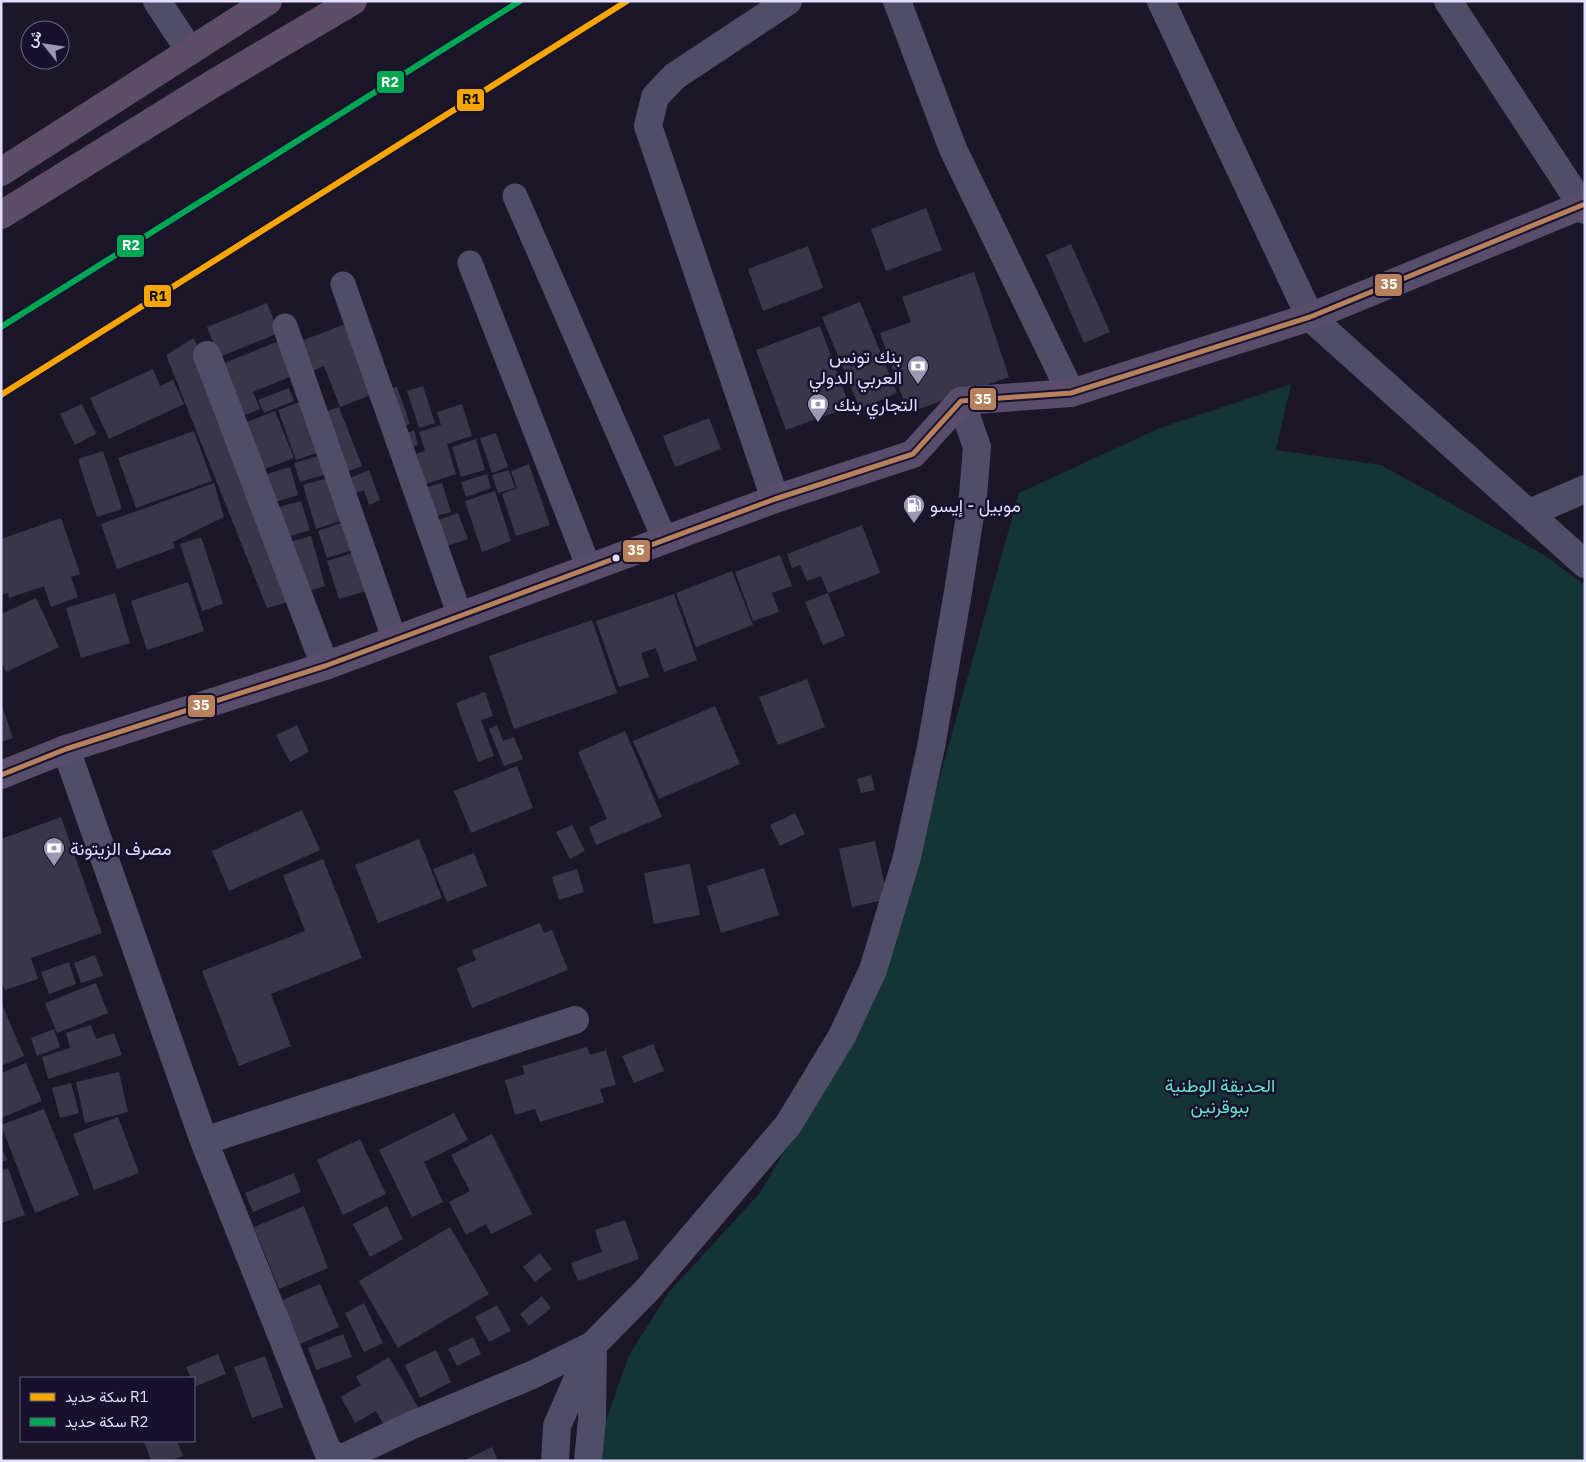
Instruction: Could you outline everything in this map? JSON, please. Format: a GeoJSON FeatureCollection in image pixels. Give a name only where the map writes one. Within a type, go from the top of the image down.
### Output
{"type":"FeatureCollection","features":[{"type":"Feature","properties":{"kind":"highway"},"geometry":{"type":"LineString","coordinates":[[1,172],[268,1]]}},
{"type":"Feature","properties":{"kind":"highway"},"geometry":{"type":"LineString","coordinates":[[1,215],[211,85],[353,1]]}},
{"type":"Feature","properties":{"kind":"main road"},"geometry":{"type":"LineString","coordinates":[[1,775],[66,748],[325,666],[775,499],[913,454],[961,401],[1071,393],[1310,317],[1584,207]]}},
{"type":"Feature","properties":{"kind":"street"},"geometry":{"type":"LineString","coordinates":[[157,1],[190,51]]}},
{"type":"Feature","properties":{"kind":"street"},"geometry":{"type":"LineString","coordinates":[[775,499],[648,126],[655,97],[675,76],[788,1]]}},
{"type":"Feature","properties":{"kind":"street"},"geometry":{"type":"LineString","coordinates":[[897,1],[953,149],[1071,393]]}},
{"type":"Feature","properties":{"kind":"street"},"geometry":{"type":"LineString","coordinates":[[1161,1],[1310,317],[1585,564]]}},
{"type":"Feature","properties":{"kind":"street"},"geometry":{"type":"LineString","coordinates":[[1448,1],[1584,207]]}},
{"type":"Feature","properties":{"kind":"street"},"geometry":{"type":"LineString","coordinates":[[516,196],[665,540]]}},
{"type":"Feature","properties":{"kind":"street"},"geometry":{"type":"LineString","coordinates":[[470,263],[589,568]]}},
{"type":"Feature","properties":{"kind":"street"},"geometry":{"type":"LineString","coordinates":[[343,284],[460,616]]}},
{"type":"Feature","properties":{"kind":"street"},"geometry":{"type":"LineString","coordinates":[[285,326],[395,641]]}},
{"type":"Feature","properties":{"kind":"street"},"geometry":{"type":"LineString","coordinates":[[207,356],[325,666]]}},
{"type":"Feature","properties":{"kind":"street"},"geometry":{"type":"LineString","coordinates":[[66,748],[204,1141],[328,1452],[345,1457],[410,1426],[532,1375],[593,1345],[649,1288],[788,1125],[842,1036],[873,970],[907,857],[929,756],[973,496],[977,447],[961,401]]}},
{"type":"Feature","properties":{"kind":"street"},"geometry":{"type":"LineString","coordinates":[[1529,513],[1585,489]]}},
{"type":"Feature","properties":{"kind":"street"},"geometry":{"type":"LineString","coordinates":[[204,1141],[575,1020]]}},
{"type":"Feature","properties":{"kind":"street"},"geometry":{"type":"LineString","coordinates":[[555,1461],[557,1426],[593,1345]]}},
{"type":"Feature","properties":{"kind":"street"},"geometry":{"type":"LineString","coordinates":[[588,1461],[592,1419],[593,1345]]}},
{"type":"Feature","properties":{"kind":"green space","name":"الحديقة الوطنية ببوقرنين"},"geometry":{"type":"Polygon","coordinates":[[[1291,384],[1276,450],[1381,465],[1544,555],[1585,585],[1585,1461],[603,1461],[602,1432],[629,1355],[669,1292],[759,1194],[844,1052],[908,891],[1019,493],[1160,428],[1291,384]]]}},
{"type":"Feature","properties":{"kind":"building"},"geometry":{"type":"Polygon","coordinates":[[[926,208],[942,250],[886,271],[871,229],[926,208]]]}},
{"type":"Feature","properties":{"kind":"building"},"geometry":{"type":"Polygon","coordinates":[[[1071,244],[1110,332],[1084,343],[1046,255],[1071,244]]]}},
{"type":"Feature","properties":{"kind":"building"},"geometry":{"type":"Polygon","coordinates":[[[808,246],[823,288],[763,311],[748,269],[808,246]]]}},
{"type":"Feature","properties":{"kind":"building"},"geometry":{"type":"Polygon","coordinates":[[[974,272],[1009,377],[908,413],[880,333],[911,322],[902,297],[974,272]]]}},
{"type":"Feature","properties":{"kind":"building"},"geometry":{"type":"Polygon","coordinates":[[[860,302],[897,393],[860,409],[822,317],[860,302]]]}},
{"type":"Feature","properties":{"kind":"building"},"geometry":{"type":"Polygon","coordinates":[[[267,303],[279,333],[219,357],[207,327],[267,303]]]}},
{"type":"Feature","properties":{"kind":"building"},"geometry":{"type":"Polygon","coordinates":[[[348,323],[376,393],[340,407],[324,366],[308,373],[296,343],[348,323]]]}},
{"type":"Feature","properties":{"kind":"building"},"geometry":{"type":"Polygon","coordinates":[[[820,326],[850,407],[786,430],[756,350],[820,326]]]}},
{"type":"Feature","properties":{"kind":"building"},"geometry":{"type":"Polygon","coordinates":[[[194,338],[296,600],[267,608],[166,355],[194,338]]]}},
{"type":"Feature","properties":{"kind":"building"},"geometry":{"type":"Polygon","coordinates":[[[284,339],[297,374],[253,392],[260,409],[238,418],[217,366],[284,339]]]}},
{"type":"Feature","properties":{"kind":"building"},"geometry":{"type":"Polygon","coordinates":[[[153,369],[160,386],[173,380],[184,404],[109,439],[90,398],[153,369]]]}},
{"type":"Feature","properties":{"kind":"building"},"geometry":{"type":"Polygon","coordinates":[[[423,386],[435,423],[419,428],[407,391],[423,386]]]}},
{"type":"Feature","properties":{"kind":"building"},"geometry":{"type":"Polygon","coordinates":[[[397,387],[410,424],[399,428],[386,390],[397,387]]]}},
{"type":"Feature","properties":{"kind":"building"},"geometry":{"type":"Polygon","coordinates":[[[289,388],[294,401],[264,413],[258,400],[289,388]]]}},
{"type":"Feature","properties":{"kind":"building"},"geometry":{"type":"Polygon","coordinates":[[[305,400],[323,451],[296,460],[278,410],[305,400]]]}},
{"type":"Feature","properties":{"kind":"building"},"geometry":{"type":"Polygon","coordinates":[[[82,404],[96,434],[75,445],[60,414],[82,404]]]}},
{"type":"Feature","properties":{"kind":"building"},"geometry":{"type":"Polygon","coordinates":[[[462,404],[472,436],[447,444],[456,474],[423,485],[413,455],[425,451],[419,432],[441,425],[437,412],[462,404]]]}},
{"type":"Feature","properties":{"kind":"building"},"geometry":{"type":"Polygon","coordinates":[[[339,407],[362,466],[341,474],[318,414],[339,407]]]}},
{"type":"Feature","properties":{"kind":"building"},"geometry":{"type":"Polygon","coordinates":[[[275,411],[294,458],[257,472],[239,425],[275,411]]]}},
{"type":"Feature","properties":{"kind":"building"},"geometry":{"type":"Polygon","coordinates":[[[709,418],[721,449],[675,467],[663,436],[709,418]]]}},
{"type":"Feature","properties":{"kind":"building"},"geometry":{"type":"Polygon","coordinates":[[[414,430],[418,445],[405,449],[401,435],[414,430]]]}},
{"type":"Feature","properties":{"kind":"building"},"geometry":{"type":"Polygon","coordinates":[[[194,431],[212,481],[136,508],[118,458],[194,431]]]}},
{"type":"Feature","properties":{"kind":"building"},"geometry":{"type":"Polygon","coordinates":[[[496,433],[508,467],[492,473],[480,438],[496,433]]]}},
{"type":"Feature","properties":{"kind":"building"},"geometry":{"type":"Polygon","coordinates":[[[476,439],[485,470],[461,477],[452,447],[476,439]]]}},
{"type":"Feature","properties":{"kind":"building"},"geometry":{"type":"Polygon","coordinates":[[[103,451],[122,509],[97,517],[78,459],[103,451]]]}},
{"type":"Feature","properties":{"kind":"building"},"geometry":{"type":"Polygon","coordinates":[[[325,454],[331,473],[300,482],[294,463],[325,454]]]}},
{"type":"Feature","properties":{"kind":"building"},"geometry":{"type":"Polygon","coordinates":[[[529,464],[550,525],[516,536],[502,494],[517,488],[511,471],[529,464]]]}},
{"type":"Feature","properties":{"kind":"building"},"geometry":{"type":"Polygon","coordinates":[[[290,467],[298,495],[273,503],[264,475],[290,467]]]}},
{"type":"Feature","properties":{"kind":"building"},"geometry":{"type":"Polygon","coordinates":[[[369,470],[380,500],[369,505],[364,490],[350,495],[345,480],[369,470]]]}},
{"type":"Feature","properties":{"kind":"building"},"geometry":{"type":"Polygon","coordinates":[[[509,470],[515,488],[498,493],[492,475],[509,470]]]}},
{"type":"Feature","properties":{"kind":"building"},"geometry":{"type":"Polygon","coordinates":[[[487,474],[491,488],[466,497],[461,482],[487,474]]]}},
{"type":"Feature","properties":{"kind":"building"},"geometry":{"type":"Polygon","coordinates":[[[335,476],[347,519],[316,529],[303,485],[335,476]]]}},
{"type":"Feature","properties":{"kind":"building"},"geometry":{"type":"Polygon","coordinates":[[[214,483],[224,517],[173,542],[175,548],[117,569],[101,524],[214,483]]]}},
{"type":"Feature","properties":{"kind":"building"},"geometry":{"type":"Polygon","coordinates":[[[442,483],[451,512],[433,517],[424,488],[442,483]]]}},
{"type":"Feature","properties":{"kind":"building"},"geometry":{"type":"Polygon","coordinates":[[[495,491],[511,541],[482,552],[465,501],[495,491]]]}},
{"type":"Feature","properties":{"kind":"building"},"geometry":{"type":"Polygon","coordinates":[[[301,501],[310,530],[284,538],[275,508],[301,501]]]}},
{"type":"Feature","properties":{"kind":"building"},"geometry":{"type":"Polygon","coordinates":[[[458,513],[468,539],[444,547],[435,521],[458,513]]]}},
{"type":"Feature","properties":{"kind":"building"},"geometry":{"type":"Polygon","coordinates":[[[61,518],[80,574],[71,577],[78,597],[51,607],[44,586],[9,598],[8,593],[1,595],[1,539],[61,518]]]}},
{"type":"Feature","properties":{"kind":"building"},"geometry":{"type":"Polygon","coordinates":[[[344,522],[353,550],[327,558],[318,531],[344,522]]]}},
{"type":"Feature","properties":{"kind":"building"},"geometry":{"type":"Polygon","coordinates":[[[862,525],[880,573],[828,593],[821,576],[807,581],[800,565],[792,568],[787,554],[862,525]]]}},
{"type":"Feature","properties":{"kind":"building"},"geometry":{"type":"Polygon","coordinates":[[[311,536],[325,586],[305,592],[290,542],[311,536]]]}},
{"type":"Feature","properties":{"kind":"building"},"geometry":{"type":"Polygon","coordinates":[[[201,537],[223,604],[202,611],[180,544],[201,537]]]}},
{"type":"Feature","properties":{"kind":"building"},"geometry":{"type":"Polygon","coordinates":[[[362,550],[373,589],[339,599],[327,561],[362,550]]]}},
{"type":"Feature","properties":{"kind":"building"},"geometry":{"type":"Polygon","coordinates":[[[780,555],[792,586],[772,593],[779,612],[753,621],[735,572],[780,555]]]}},
{"type":"Feature","properties":{"kind":"building"},"geometry":{"type":"Polygon","coordinates":[[[732,571],[753,625],[696,647],[676,593],[732,571]]]}},
{"type":"Feature","properties":{"kind":"building"},"geometry":{"type":"Polygon","coordinates":[[[188,582],[204,631],[147,650],[131,601],[188,582]]]}},
{"type":"Feature","properties":{"kind":"building"},"geometry":{"type":"Polygon","coordinates":[[[115,593],[130,643],[81,658],[66,608],[115,593]]]}},
{"type":"Feature","properties":{"kind":"building"},"geometry":{"type":"Polygon","coordinates":[[[828,593],[845,636],[823,645],[805,602],[828,593]]]}},
{"type":"Feature","properties":{"kind":"building"},"geometry":{"type":"Polygon","coordinates":[[[674,594],[697,660],[664,672],[656,648],[641,653],[649,677],[619,687],[596,621],[674,594]]]}},
{"type":"Feature","properties":{"kind":"building"},"geometry":{"type":"Polygon","coordinates":[[[36,598],[59,647],[6,672],[1,661],[1,614],[36,598]]]}},
{"type":"Feature","properties":{"kind":"building"},"geometry":{"type":"Polygon","coordinates":[[[592,620],[617,693],[514,729],[489,656],[592,620]]]}},
{"type":"Feature","properties":{"kind":"building"},"geometry":{"type":"Polygon","coordinates":[[[807,679],[825,727],[778,745],[759,697],[807,679]]]}},
{"type":"Feature","properties":{"kind":"building"},"geometry":{"type":"Polygon","coordinates":[[[485,692],[493,716],[481,720],[494,756],[478,762],[456,703],[485,692]]]}},
{"type":"Feature","properties":{"kind":"building"},"geometry":{"type":"Polygon","coordinates":[[[1,703],[13,738],[1,742],[1,703]]]}},
{"type":"Feature","properties":{"kind":"building"},"geometry":{"type":"Polygon","coordinates":[[[715,706],[740,764],[659,799],[633,741],[715,706]]]}},
{"type":"Feature","properties":{"kind":"building"},"geometry":{"type":"Polygon","coordinates":[[[297,725],[309,752],[290,762],[276,735],[297,725]]]}},
{"type":"Feature","properties":{"kind":"building"},"geometry":{"type":"Polygon","coordinates":[[[497,725],[503,741],[514,737],[523,759],[504,766],[489,729],[497,725]]]}},
{"type":"Feature","properties":{"kind":"building"},"geometry":{"type":"Polygon","coordinates":[[[625,731],[662,817],[596,845],[589,827],[607,819],[578,752],[625,731]]]}},
{"type":"Feature","properties":{"kind":"building"},"geometry":{"type":"Polygon","coordinates":[[[517,766],[533,808],[471,833],[454,791],[517,766]]]}},
{"type":"Feature","properties":{"kind":"building"},"geometry":{"type":"Polygon","coordinates":[[[871,775],[875,790],[861,793],[857,779],[871,775]]]}},
{"type":"Feature","properties":{"kind":"building"},"geometry":{"type":"Polygon","coordinates":[[[302,810],[320,850],[229,891],[212,851],[302,810]]]}},
{"type":"Feature","properties":{"kind":"building"},"geometry":{"type":"Polygon","coordinates":[[[795,813],[805,834],[780,846],[770,825],[795,813]]]}},
{"type":"Feature","properties":{"kind":"building"},"geometry":{"type":"Polygon","coordinates":[[[61,817],[102,933],[31,958],[38,979],[5,990],[1,979],[1,839],[61,817]]]}},
{"type":"Feature","properties":{"kind":"building"},"geometry":{"type":"Polygon","coordinates":[[[572,825],[585,851],[570,859],[556,832],[572,825]]]}},
{"type":"Feature","properties":{"kind":"building"},"geometry":{"type":"Polygon","coordinates":[[[419,839],[442,898],[378,923],[355,865],[419,839]]]}},
{"type":"Feature","properties":{"kind":"building"},"geometry":{"type":"Polygon","coordinates":[[[875,841],[888,899],[852,907],[839,849],[875,841]]]}},
{"type":"Feature","properties":{"kind":"building"},"geometry":{"type":"Polygon","coordinates":[[[474,853],[487,886],[447,902],[433,869],[474,853]]]}},
{"type":"Feature","properties":{"kind":"building"},"geometry":{"type":"Polygon","coordinates":[[[323,859],[362,958],[271,994],[291,1046],[239,1066],[202,971],[305,931],[283,875],[323,859]]]}},
{"type":"Feature","properties":{"kind":"building"},"geometry":{"type":"Polygon","coordinates":[[[690,864],[700,915],[654,924],[644,873],[690,864]]]}},
{"type":"Feature","properties":{"kind":"building"},"geometry":{"type":"Polygon","coordinates":[[[764,868],[779,915],[721,933],[707,886],[764,868]]]}},
{"type":"Feature","properties":{"kind":"building"},"geometry":{"type":"Polygon","coordinates":[[[577,869],[584,892],[559,900],[552,877],[577,869]]]}},
{"type":"Feature","properties":{"kind":"building"},"geometry":{"type":"Polygon","coordinates":[[[540,923],[544,933],[552,930],[568,970],[472,1008],[457,968],[476,960],[472,950],[540,923]]]}},
{"type":"Feature","properties":{"kind":"building"},"geometry":{"type":"Polygon","coordinates":[[[95,955],[103,976],[81,983],[74,963],[95,955]]]}},
{"type":"Feature","properties":{"kind":"building"},"geometry":{"type":"Polygon","coordinates":[[[69,962],[76,984],[49,994],[41,972],[69,962]]]}},
{"type":"Feature","properties":{"kind":"building"},"geometry":{"type":"Polygon","coordinates":[[[96,983],[108,1013],[57,1033],[45,1003],[96,983]]]}},
{"type":"Feature","properties":{"kind":"building"},"geometry":{"type":"Polygon","coordinates":[[[1,1002],[24,1056],[1,1066],[1,1002]]]}},
{"type":"Feature","properties":{"kind":"building"},"geometry":{"type":"Polygon","coordinates":[[[91,1025],[96,1039],[114,1033],[122,1055],[48,1079],[42,1057],[70,1048],[66,1033],[91,1025]]]}},
{"type":"Feature","properties":{"kind":"building"},"geometry":{"type":"Polygon","coordinates":[[[54,1029],[60,1047],[37,1056],[31,1038],[54,1029]]]}},
{"type":"Feature","properties":{"kind":"building"},"geometry":{"type":"Polygon","coordinates":[[[653,1044],[664,1071],[634,1083],[622,1056],[653,1044]]]}},
{"type":"Feature","properties":{"kind":"building"},"geometry":{"type":"Polygon","coordinates":[[[587,1047],[590,1055],[606,1050],[616,1085],[600,1089],[604,1102],[540,1122],[535,1109],[515,1115],[505,1080],[525,1074],[522,1066],[587,1047]]]}},
{"type":"Feature","properties":{"kind":"building"},"geometry":{"type":"Polygon","coordinates":[[[26,1063],[42,1101],[1,1118],[1,1073],[26,1063]]]}},
{"type":"Feature","properties":{"kind":"building"},"geometry":{"type":"Polygon","coordinates":[[[119,1072],[128,1112],[85,1123],[76,1082],[119,1072]]]}},
{"type":"Feature","properties":{"kind":"building"},"geometry":{"type":"Polygon","coordinates":[[[71,1083],[79,1113],[60,1118],[52,1088],[71,1083]]]}},
{"type":"Feature","properties":{"kind":"building"},"geometry":{"type":"Polygon","coordinates":[[[44,1109],[79,1195],[35,1213],[1,1125],[44,1109]]]}},
{"type":"Feature","properties":{"kind":"building"},"geometry":{"type":"Polygon","coordinates":[[[454,1113],[468,1140],[424,1162],[443,1202],[412,1217],[379,1150],[454,1113]]]}},
{"type":"Feature","properties":{"kind":"building"},"geometry":{"type":"Polygon","coordinates":[[[118,1117],[139,1173],[94,1190],[73,1134],[118,1117]]]}},
{"type":"Feature","properties":{"kind":"building"},"geometry":{"type":"Polygon","coordinates":[[[492,1134],[532,1214],[491,1234],[486,1224],[466,1235],[449,1202],[470,1191],[451,1155],[492,1134]]]}},
{"type":"Feature","properties":{"kind":"building"},"geometry":{"type":"Polygon","coordinates":[[[360,1139],[386,1194],[343,1215],[317,1160],[360,1139]]]}},
{"type":"Feature","properties":{"kind":"building"},"geometry":{"type":"Polygon","coordinates":[[[1,1147],[7,1160],[1,1162],[1,1147]]]}},
{"type":"Feature","properties":{"kind":"building"},"geometry":{"type":"Polygon","coordinates":[[[8,1168],[25,1215],[2,1223],[1,1171],[8,1168]]]}},
{"type":"Feature","properties":{"kind":"building"},"geometry":{"type":"Polygon","coordinates":[[[294,1173],[301,1192],[253,1212],[245,1193],[294,1173]]]}},
{"type":"Feature","properties":{"kind":"building"},"geometry":{"type":"Polygon","coordinates":[[[304,1206],[328,1268],[279,1289],[254,1227],[304,1206]]]}},
{"type":"Feature","properties":{"kind":"building"},"geometry":{"type":"Polygon","coordinates":[[[387,1206],[403,1239],[370,1257],[353,1224],[387,1206]]]}},
{"type":"Feature","properties":{"kind":"building"},"geometry":{"type":"Polygon","coordinates":[[[625,1220],[639,1259],[578,1281],[571,1263],[602,1252],[595,1230],[625,1220]]]}},
{"type":"Feature","properties":{"kind":"building"},"geometry":{"type":"Polygon","coordinates":[[[450,1227],[489,1294],[398,1348],[359,1281],[450,1227]]]}},
{"type":"Feature","properties":{"kind":"building"},"geometry":{"type":"Polygon","coordinates":[[[540,1253],[552,1269],[535,1282],[523,1267],[540,1253]]]}},
{"type":"Feature","properties":{"kind":"building"},"geometry":{"type":"Polygon","coordinates":[[[320,1284],[339,1327],[300,1344],[282,1300],[320,1284]]]}},
{"type":"Feature","properties":{"kind":"building"},"geometry":{"type":"Polygon","coordinates":[[[542,1296],[551,1308],[529,1326],[520,1314],[542,1296]]]}},
{"type":"Feature","properties":{"kind":"building"},"geometry":{"type":"Polygon","coordinates":[[[364,1303],[383,1343],[364,1352],[345,1313],[364,1303]]]}},
{"type":"Feature","properties":{"kind":"building"},"geometry":{"type":"Polygon","coordinates":[[[497,1305],[511,1331],[489,1342],[475,1317],[497,1305]]]}},
{"type":"Feature","properties":{"kind":"building"},"geometry":{"type":"Polygon","coordinates":[[[343,1334],[352,1357],[316,1370],[308,1348],[343,1334]]]}},
{"type":"Feature","properties":{"kind":"building"},"geometry":{"type":"Polygon","coordinates":[[[473,1337],[481,1354],[457,1366],[448,1349],[473,1337]]]}},
{"type":"Feature","properties":{"kind":"building"},"geometry":{"type":"Polygon","coordinates":[[[436,1350],[451,1382],[420,1398],[405,1365],[436,1350]]]}},
{"type":"Feature","properties":{"kind":"building"},"geometry":{"type":"Polygon","coordinates":[[[218,1354],[226,1374],[195,1387],[195,1377],[191,1377],[186,1367],[218,1354]]]}},
{"type":"Feature","properties":{"kind":"building"},"geometry":{"type":"Polygon","coordinates":[[[265,1356],[283,1407],[252,1418],[234,1367],[265,1356]]]}},
{"type":"Feature","properties":{"kind":"building"},"geometry":{"type":"Polygon","coordinates":[[[389,1357],[418,1407],[385,1427],[376,1411],[355,1423],[341,1397],[361,1385],[356,1377],[389,1357]]]}},
{"type":"Feature","properties":{"kind":"building"},"geometry":{"type":"Polygon","coordinates":[[[144,1442],[177,1442],[183,1456],[170,1461],[151,1461],[144,1442]]]}},
{"type":"Feature","properties":{"kind":"building"},"geometry":{"type":"Polygon","coordinates":[[[492,1447],[498,1461],[463,1461],[492,1447]]]}},
{"type":"Feature","properties":{"kind":"rail line","name":"R2"},"geometry":{"type":"LineString","coordinates":[[1,327],[520,1]]}},
{"type":"Feature","properties":{"kind":"rail line","name":"R1"},"geometry":{"type":"LineString","coordinates":[[1,395],[627,1]]}},
{"type":"Feature","properties":{"kind":"transit line","name":"35"},"geometry":{"type":"LineString","coordinates":[[1,775],[66,749],[325,666],[775,499],[913,454],[961,401],[1071,393],[1310,317],[1585,204]]}},
{"type":"Feature","properties":{"kind":"place","name":"بنك تونس العربي الدولي"},"geometry":{"type":"Point","coordinates":[918,385]}},
{"type":"Feature","properties":{"kind":"place","name":"التجاري بنك"},"geometry":{"type":"Point","coordinates":[818,423]}},
{"type":"Feature","properties":{"kind":"place","name":"موبيل - إيسو"},"geometry":{"type":"Point","coordinates":[914,524]}},
{"type":"Feature","properties":{"kind":"place","name":"مصرف الزيتونة"},"geometry":{"type":"Point","coordinates":[54,867]}}]}
